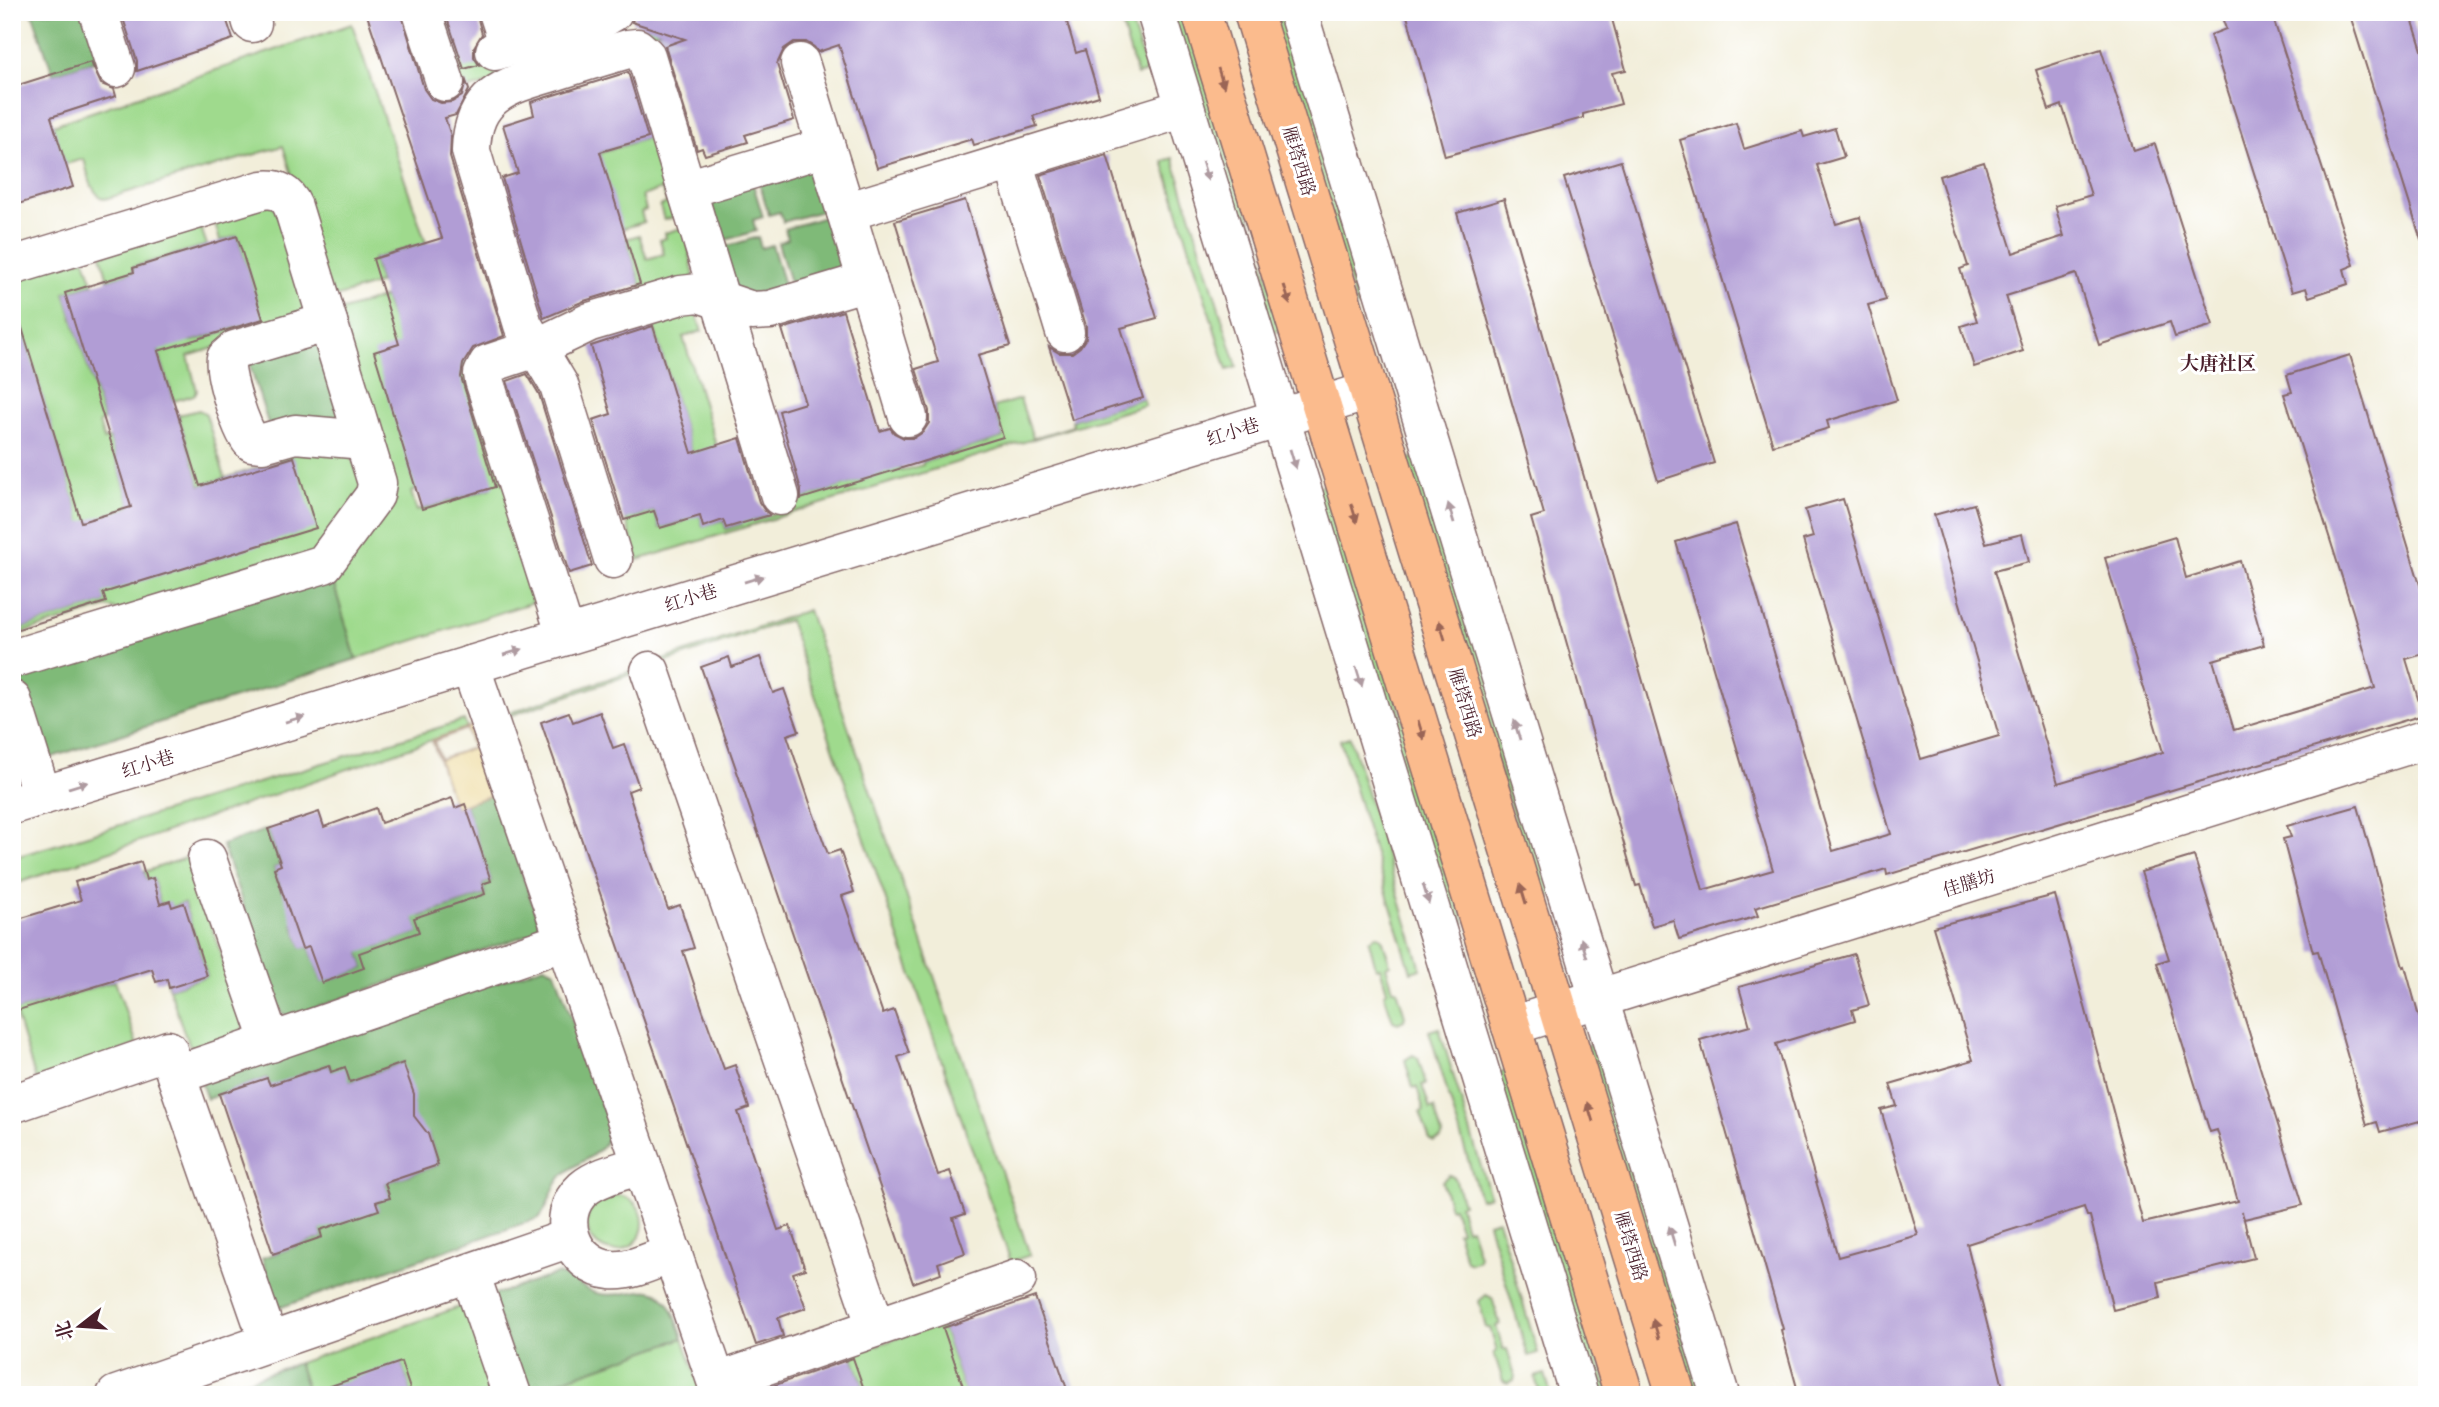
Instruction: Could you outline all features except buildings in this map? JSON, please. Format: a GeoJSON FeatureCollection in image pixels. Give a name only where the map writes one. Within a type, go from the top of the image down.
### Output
{"type":"FeatureCollection","features":[{"type":"Feature","properties":{"kind":"main road"},"geometry":{"type":"LineString","coordinates":[[1201,12],[1624,1395]]}},
{"type":"Feature","properties":{"kind":"main road","name":"雁塔西路"},"geometry":{"type":"LineString","coordinates":[[1253,12],[1676,1395]]}},
{"type":"Feature","properties":{"kind":"street"},"geometry":{"type":"LineString","coordinates":[[98,12],[116,68]]}},
{"type":"Feature","properties":{"kind":"street"},"geometry":{"type":"LineString","coordinates":[[422,12],[445,82]]}},
{"type":"Feature","properties":{"kind":"street"},"geometry":{"type":"LineString","coordinates":[[501,36],[603,18],[612,12]]}},
{"type":"Feature","properties":{"kind":"street"},"geometry":{"type":"LineString","coordinates":[[1156,12],[1579,1395]]}},
{"type":"Feature","properties":{"kind":"street"},"geometry":{"type":"LineString","coordinates":[[1298,12],[1720,1395]]}},
{"type":"Feature","properties":{"kind":"street"},"geometry":{"type":"LineString","coordinates":[[612,559],[559,386],[523,325],[471,151],[473,126],[485,104],[494,95],[516,83],[628,49],[637,48],[646,56],[780,496]]}},
{"type":"Feature","properties":{"kind":"street"},"geometry":{"type":"LineString","coordinates":[[800,63],[908,418]]}},
{"type":"Feature","properties":{"kind":"street"},"geometry":{"type":"LineString","coordinates":[[846,212],[1185,108]]}},
{"type":"Feature","properties":{"kind":"street"},"geometry":{"type":"LineString","coordinates":[[687,189],[826,147]]}},
{"type":"Feature","properties":{"kind":"street"},"geometry":{"type":"LineString","coordinates":[[1013,161],[1065,332]]}},
{"type":"Feature","properties":{"kind":"street"},"geometry":{"type":"LineString","coordinates":[[12,266],[262,190],[281,192],[291,202],[376,478],[375,495],[324,564],[12,659]]}},
{"type":"Feature","properties":{"kind":"street"},"geometry":{"type":"LineString","coordinates":[[566,636],[484,380],[483,374],[488,364],[536,348],[590,322],[681,295],[699,293],[752,311],[770,310],[867,281]]}},
{"type":"Feature","properties":{"kind":"street"},"geometry":{"type":"LineString","coordinates":[[328,322],[235,350],[226,358],[225,369],[244,433],[247,438],[257,443],[295,434],[364,440]]}},
{"type":"Feature","properties":{"kind":"street","name":"红小巷"},"geometry":{"type":"LineString","coordinates":[[27,801],[1369,391]]}},
{"type":"Feature","properties":{"kind":"street"},"geometry":{"type":"LineString","coordinates":[[470,665],[719,1388],[876,1327],[1017,1279]]}},
{"type":"Feature","properties":{"kind":"street"},"geometry":{"type":"LineString","coordinates":[[650,671],[876,1327]]}},
{"type":"Feature","properties":{"kind":"street"},"geometry":{"type":"LineString","coordinates":[[12,700],[27,801]]}},
{"type":"Feature","properties":{"kind":"street","name":"佳膳坊"},"geometry":{"type":"LineString","coordinates":[[1511,1026],[2427,739]]}},
{"type":"Feature","properties":{"kind":"street"},"geometry":{"type":"LineString","coordinates":[[207,859],[271,1043]]}},
{"type":"Feature","properties":{"kind":"street"},"geometry":{"type":"LineString","coordinates":[[176,1075],[565,941]]}},
{"type":"Feature","properties":{"kind":"street"},"geometry":{"type":"LineString","coordinates":[[12,1104],[168,1050],[268,1342]]}},
{"type":"Feature","properties":{"kind":"street"},"geometry":{"type":"LineString","coordinates":[[642,1165],[599,1180],[583,1189],[572,1203],[568,1221],[570,1238],[579,1255],[594,1266],[611,1270],[629,1268],[673,1253]]}},
{"type":"Feature","properties":{"kind":"street"},"geometry":{"type":"LineString","coordinates":[[116,1395],[570,1238]]}},
{"type":"Feature","properties":{"kind":"street"},"geometry":{"type":"LineString","coordinates":[[470,1273],[512,1395]]}},
{"type":"Feature","properties":{"kind":"shaded area"},"geometry":{"type":"Polygon","coordinates":[[[721,12],[750,19],[661,47],[657,32],[721,12]]]}},
{"type":"Feature","properties":{"kind":"shaded area"},"geometry":{"type":"Polygon","coordinates":[[[1044,1295],[1078,1395],[1069,1395],[1035,1297],[1044,1295]]]}},
{"type":"Feature","properties":{"kind":"green space"},"geometry":{"type":"Polygon","coordinates":[[[32,12],[88,12],[103,58],[53,74],[32,12]]]}},
{"type":"Feature","properties":{"kind":"green space"},"geometry":{"type":"Polygon","coordinates":[[[437,12],[451,12],[473,60],[482,63],[498,60],[502,71],[696,12],[721,12],[463,91],[437,12]]]}},
{"type":"Feature","properties":{"kind":"green space"},"geometry":{"type":"Polygon","coordinates":[[[514,12],[585,12],[526,24],[514,12]]]}},
{"type":"Feature","properties":{"kind":"green space"},"geometry":{"type":"Polygon","coordinates":[[[1118,12],[1128,12],[1147,72],[1137,75],[1118,12]]]}},
{"type":"Feature","properties":{"kind":"green space"},"geometry":{"type":"Polygon","coordinates":[[[1164,12],[1187,12],[1284,329],[1263,336],[1164,12]]]}},
{"type":"Feature","properties":{"kind":"green space"},"geometry":{"type":"Polygon","coordinates":[[[1267,12],[1290,12],[1378,301],[1357,307],[1267,12]]]}},
{"type":"Feature","properties":{"kind":"green space"},"geometry":{"type":"Polygon","coordinates":[[[352,24],[546,598],[356,659],[330,572],[389,491],[340,311],[384,297],[392,319],[434,306],[416,246],[373,259],[380,283],[335,297],[322,273],[283,146],[105,199],[93,188],[84,159],[66,164],[12,139],[352,24]],[[492,488],[416,490],[411,492],[417,511],[492,488]]]}},
{"type":"Feature","properties":{"kind":"green space"},"geometry":{"type":"Polygon","coordinates":[[[657,135],[682,215],[664,220],[660,206],[667,203],[662,189],[642,196],[646,210],[641,212],[644,222],[615,231],[600,153],[657,135]]]}},
{"type":"Feature","properties":{"kind":"green space"},"geometry":{"type":"Polygon","coordinates":[[[1173,158],[1237,367],[1227,370],[1163,161],[1173,158]]]}},
{"type":"Feature","properties":{"kind":"green space"},"geometry":{"type":"Polygon","coordinates":[[[818,164],[832,208],[783,222],[780,212],[769,215],[759,182],[818,164]]]}},
{"type":"Feature","properties":{"kind":"green space"},"geometry":{"type":"Polygon","coordinates":[[[753,184],[763,217],[753,220],[756,231],[716,243],[703,199],[753,184]]]}},
{"type":"Feature","properties":{"kind":"green space"},"geometry":{"type":"Polygon","coordinates":[[[273,203],[311,307],[295,323],[188,356],[197,391],[194,395],[174,401],[154,338],[193,341],[262,319],[237,236],[220,241],[214,220],[273,203]]]}},
{"type":"Feature","properties":{"kind":"green space"},"geometry":{"type":"Polygon","coordinates":[[[834,214],[843,265],[836,272],[791,286],[778,243],[788,239],[785,229],[834,214]]]}},
{"type":"Feature","properties":{"kind":"green space"},"geometry":{"type":"Polygon","coordinates":[[[200,225],[207,245],[133,267],[134,272],[108,280],[101,255],[200,225]]]}},
{"type":"Feature","properties":{"kind":"green space"},"geometry":{"type":"Polygon","coordinates":[[[685,227],[694,277],[644,295],[626,239],[639,235],[647,259],[664,254],[660,240],[666,238],[665,233],[685,227]]]}},
{"type":"Feature","properties":{"kind":"green space"},"geometry":{"type":"Polygon","coordinates":[[[758,237],[761,248],[772,245],[785,288],[739,297],[718,249],[758,237]]]}},
{"type":"Feature","properties":{"kind":"green space"},"geometry":{"type":"Polygon","coordinates":[[[85,259],[93,284],[65,293],[104,420],[99,423],[104,440],[110,438],[131,507],[120,511],[293,457],[280,461],[275,447],[345,446],[365,485],[318,554],[127,613],[107,607],[12,636],[12,631],[105,602],[15,307],[12,307],[12,276],[85,259]]]}},
{"type":"Feature","properties":{"kind":"green space"},"geometry":{"type":"Polygon","coordinates":[[[695,311],[702,331],[683,337],[721,461],[696,468],[650,315],[695,311]]]}},
{"type":"Feature","properties":{"kind":"green space"},"geometry":{"type":"Polygon","coordinates":[[[317,338],[345,417],[271,433],[247,356],[317,338]]]}},
{"type":"Feature","properties":{"kind":"green space"},"geometry":{"type":"Polygon","coordinates":[[[1143,398],[1145,405],[638,560],[613,476],[620,474],[633,517],[654,511],[660,528],[682,522],[698,509],[703,526],[723,520],[726,529],[742,524],[740,515],[755,520],[776,513],[775,507],[867,478],[898,463],[901,471],[1003,437],[994,407],[1020,399],[1033,438],[1073,426],[1072,420],[1143,398]]]}},
{"type":"Feature","properties":{"kind":"green space"},"geometry":{"type":"Polygon","coordinates":[[[199,410],[206,414],[225,478],[200,486],[178,415],[199,410]]]}},
{"type":"Feature","properties":{"kind":"green space"},"geometry":{"type":"Polygon","coordinates":[[[1425,454],[1559,893],[1539,899],[1404,461],[1425,454]]]}},
{"type":"Feature","properties":{"kind":"green space"},"geometry":{"type":"Polygon","coordinates":[[[1331,483],[1465,922],[1444,928],[1310,489],[1331,483]]]}},
{"type":"Feature","properties":{"kind":"green space"},"geometry":{"type":"Polygon","coordinates":[[[330,572],[356,659],[40,761],[12,670],[330,572]]]}},
{"type":"Feature","properties":{"kind":"green space"},"geometry":{"type":"Polygon","coordinates":[[[808,610],[1030,1255],[1011,1262],[789,620],[506,717],[506,714],[808,610]]]}},
{"type":"Feature","properties":{"kind":"green space"},"geometry":{"type":"Polygon","coordinates":[[[464,720],[467,728],[12,885],[12,858],[464,720]]]}},
{"type":"Feature","properties":{"kind":"green space"},"geometry":{"type":"Polygon","coordinates":[[[1350,737],[1421,969],[1411,972],[1340,740],[1350,737]]]}},
{"type":"Feature","properties":{"kind":"green space"},"geometry":{"type":"Polygon","coordinates":[[[495,794],[539,923],[536,932],[288,1017],[281,1012],[222,845],[268,829],[281,865],[274,868],[282,892],[301,922],[293,924],[302,948],[309,947],[322,982],[364,968],[354,938],[378,946],[418,932],[410,907],[421,916],[485,894],[482,884],[491,881],[465,804],[495,794]]]}},
{"type":"Feature","properties":{"kind":"green space"},"geometry":{"type":"Polygon","coordinates":[[[188,857],[244,1022],[241,1034],[195,1048],[189,1044],[185,1035],[166,980],[170,988],[207,976],[184,903],[172,907],[160,904],[153,879],[146,880],[144,872],[188,857]]]}},
{"type":"Feature","properties":{"kind":"green space"},"geometry":{"type":"Polygon","coordinates":[[[1376,935],[1382,938],[1390,964],[1386,966],[1393,989],[1397,989],[1405,1016],[1404,1020],[1398,1023],[1393,1021],[1384,993],[1387,991],[1380,967],[1376,968],[1369,941],[1376,935]]]}},
{"type":"Feature","properties":{"kind":"green space"},"geometry":{"type":"Polygon","coordinates":[[[544,966],[555,971],[609,1125],[608,1135],[600,1150],[563,1175],[539,1218],[279,1308],[262,1258],[322,1237],[312,1208],[378,1210],[376,1202],[389,1197],[385,1183],[438,1165],[428,1134],[372,1138],[403,1063],[350,1082],[331,1072],[329,1065],[300,1075],[277,1107],[267,1078],[207,1099],[201,1083],[544,966]]]}},
{"type":"Feature","properties":{"kind":"green space"},"geometry":{"type":"Polygon","coordinates":[[[115,981],[137,1045],[36,1080],[15,1011],[115,981]]]}},
{"type":"Feature","properties":{"kind":"green space"},"geometry":{"type":"Polygon","coordinates":[[[1439,1028],[1490,1196],[1480,1199],[1429,1031],[1439,1028]]]}},
{"type":"Feature","properties":{"kind":"green space"},"geometry":{"type":"Polygon","coordinates":[[[1604,1041],[1712,1395],[1690,1395],[1584,1047],[1604,1041]]]}},
{"type":"Feature","properties":{"kind":"green space"},"geometry":{"type":"Polygon","coordinates":[[[1413,1055],[1418,1058],[1426,1084],[1422,1085],[1430,1109],[1434,1108],[1442,1135],[1441,1139],[1434,1142],[1430,1140],[1420,1112],[1424,1111],[1417,1087],[1413,1088],[1405,1060],[1413,1055]]]}},
{"type":"Feature","properties":{"kind":"green space"},"geometry":{"type":"Polygon","coordinates":[[[1510,1069],[1610,1395],[1587,1395],[1489,1076],[1510,1069]]]}},
{"type":"Feature","properties":{"kind":"green space"},"geometry":{"type":"Polygon","coordinates":[[[1449,1175],[1455,1178],[1463,1204],[1459,1205],[1466,1229],[1470,1228],[1479,1256],[1478,1260],[1471,1263],[1466,1261],[1457,1232],[1461,1231],[1453,1207],[1450,1208],[1442,1181],[1449,1175]]]}},
{"type":"Feature","properties":{"kind":"green space"},"geometry":{"type":"Polygon","coordinates":[[[615,1195],[630,1200],[638,1208],[643,1223],[638,1238],[630,1246],[615,1251],[600,1246],[592,1238],[587,1223],[592,1208],[600,1200],[615,1195]]]}},
{"type":"Feature","properties":{"kind":"green space"},"geometry":{"type":"Polygon","coordinates":[[[1498,1220],[1538,1353],[1528,1356],[1488,1223],[1498,1220]]]}},
{"type":"Feature","properties":{"kind":"green space"},"geometry":{"type":"Polygon","coordinates":[[[557,1274],[602,1294],[640,1291],[658,1293],[670,1305],[683,1338],[525,1393],[491,1296],[557,1274]]]}},
{"type":"Feature","properties":{"kind":"green space"},"geometry":{"type":"Polygon","coordinates":[[[1486,1295],[1492,1298],[1500,1324],[1496,1326],[1503,1349],[1507,1349],[1515,1376],[1514,1380],[1508,1383],[1503,1381],[1494,1353],[1497,1351],[1490,1328],[1486,1328],[1479,1301],[1486,1295]]]}},
{"type":"Feature","properties":{"kind":"green space"},"geometry":{"type":"Polygon","coordinates":[[[468,1304],[499,1395],[412,1395],[401,1363],[344,1395],[309,1395],[298,1363],[468,1304]]]}},
{"type":"Feature","properties":{"kind":"green space"},"geometry":{"type":"Polygon","coordinates":[[[941,1323],[966,1395],[866,1395],[852,1354],[941,1323]]]}},
{"type":"Feature","properties":{"kind":"green space"},"geometry":{"type":"Polygon","coordinates":[[[683,1338],[703,1395],[525,1393],[683,1338]]]}},
{"type":"Feature","properties":{"kind":"green space"},"geometry":{"type":"Polygon","coordinates":[[[298,1363],[309,1395],[205,1395],[298,1363]]]}},
{"type":"Feature","properties":{"kind":"green space"},"geometry":{"type":"Polygon","coordinates":[[[1545,1374],[1551,1395],[1540,1395],[1535,1377],[1545,1374]]]}},
{"type":"Feature","properties":{"kind":"sand"},"geometry":{"type":"Polygon","coordinates":[[[472,726],[495,794],[455,808],[432,740],[472,726]],[[466,729],[434,741],[440,759],[473,748],[466,729]]]}},
{"type":"Feature","properties":{"kind":"district","name":"大唐社区"},"geometry":{"type":"Point","coordinates":[2218,363]}}]}
